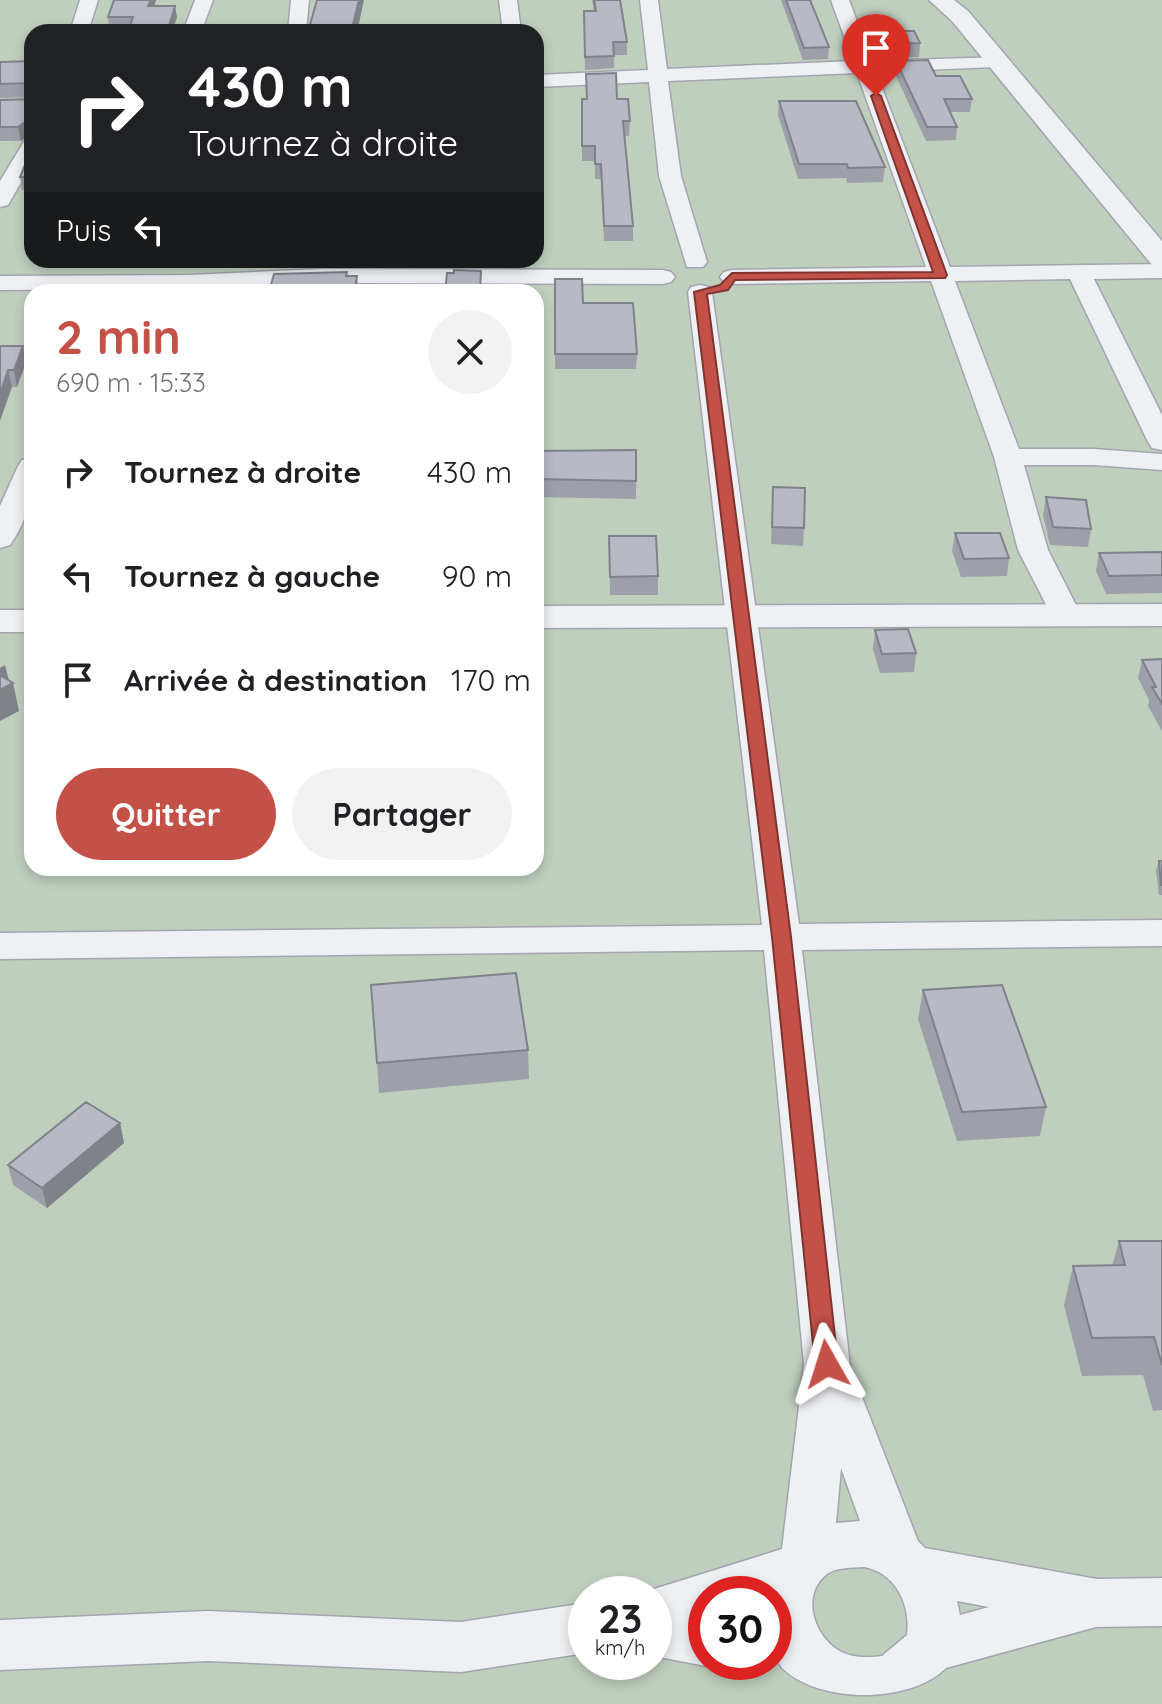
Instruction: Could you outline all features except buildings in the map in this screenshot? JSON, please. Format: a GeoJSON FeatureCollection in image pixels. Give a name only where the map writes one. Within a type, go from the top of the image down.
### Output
{"type":"FeatureCollection","features":[{"type":"Feature","properties":{"kind":"street"},"geometry":{"type":"LineString","coordinates":[[82,24],[89,0]]}},
{"type":"Feature","properties":{"kind":"street"},"geometry":{"type":"LineString","coordinates":[[195,24],[204,0]]}},
{"type":"Feature","properties":{"kind":"street"},"geometry":{"type":"LineString","coordinates":[[298,24],[300,0]]}},
{"type":"Feature","properties":{"kind":"street"},"geometry":{"type":"LineString","coordinates":[[508,0],[511,24]]}},
{"type":"Feature","properties":{"kind":"street"},"geometry":{"type":"LineString","coordinates":[[649,0],[670,176],[698,277],[782,937],[827,1364],[802,1562],[786,1590],[785,1614],[793,1640],[793,1657],[835,1677],[863,1683],[891,1680],[915,1667],[931,1647],[936,1621],[931,1594],[907,1563],[827,1364]]}},
{"type":"Feature","properties":{"kind":"street"},"geometry":{"type":"LineString","coordinates":[[840,0],[1008,457],[1033,550],[1066,615]]}},
{"type":"Feature","properties":{"kind":"street"},"geometry":{"type":"LineString","coordinates":[[952,3],[995,61],[1162,259]]}},
{"type":"Feature","properties":{"kind":"street"},"geometry":{"type":"LineString","coordinates":[[544,75],[659,76],[995,61]]}},
{"type":"Feature","properties":{"kind":"street"},"geometry":{"type":"LineString","coordinates":[[0,200],[24,158]]}},
{"type":"Feature","properties":{"kind":"street"},"geometry":{"type":"LineString","coordinates":[[0,283],[104,278],[663,277],[675,265],[698,277]]}},
{"type":"Feature","properties":{"kind":"street"},"geometry":{"type":"LineString","coordinates":[[698,277],[716,265],[732,277],[1162,271]]}},
{"type":"Feature","properties":{"kind":"street"},"geometry":{"type":"LineString","coordinates":[[1079,273],[1162,442]]}},
{"type":"Feature","properties":{"kind":"street"},"geometry":{"type":"LineString","coordinates":[[1008,457],[1102,457],[1162,462]]}},
{"type":"Feature","properties":{"kind":"street"},"geometry":{"type":"LineString","coordinates":[[0,539],[24,484]]}},
{"type":"Feature","properties":{"kind":"street"},"geometry":{"type":"LineString","coordinates":[[544,617],[1162,615]]}},
{"type":"Feature","properties":{"kind":"street"},"geometry":{"type":"LineString","coordinates":[[0,621],[24,621]]}},
{"type":"Feature","properties":{"kind":"street"},"geometry":{"type":"LineString","coordinates":[[0,946],[1162,933]]}},
{"type":"Feature","properties":{"kind":"street"},"geometry":{"type":"LineString","coordinates":[[763,1576],[802,1562],[835,1544],[867,1544],[907,1563],[1097,1603],[1162,1602]]}},
{"type":"Feature","properties":{"kind":"street"},"geometry":{"type":"LineString","coordinates":[[931,1647],[1097,1603]]}},
{"type":"Feature","properties":{"kind":"street"},"geometry":{"type":"LineString","coordinates":[[0,1645],[208,1636],[461,1647],[568,1631]]}},
{"type":"Feature","properties":{"kind":"green space"},"geometry":{"type":"Polygon","coordinates":[[[0,0],[1162,0],[1162,1704],[0,1704],[0,0]]]}},
{"type":"Feature","properties":{"kind":"route"},"geometry":{"type":"LineString","coordinates":[[827,1364],[782,937],[700,292],[724,287],[732,277],[941,275],[876,96]]}}]}
